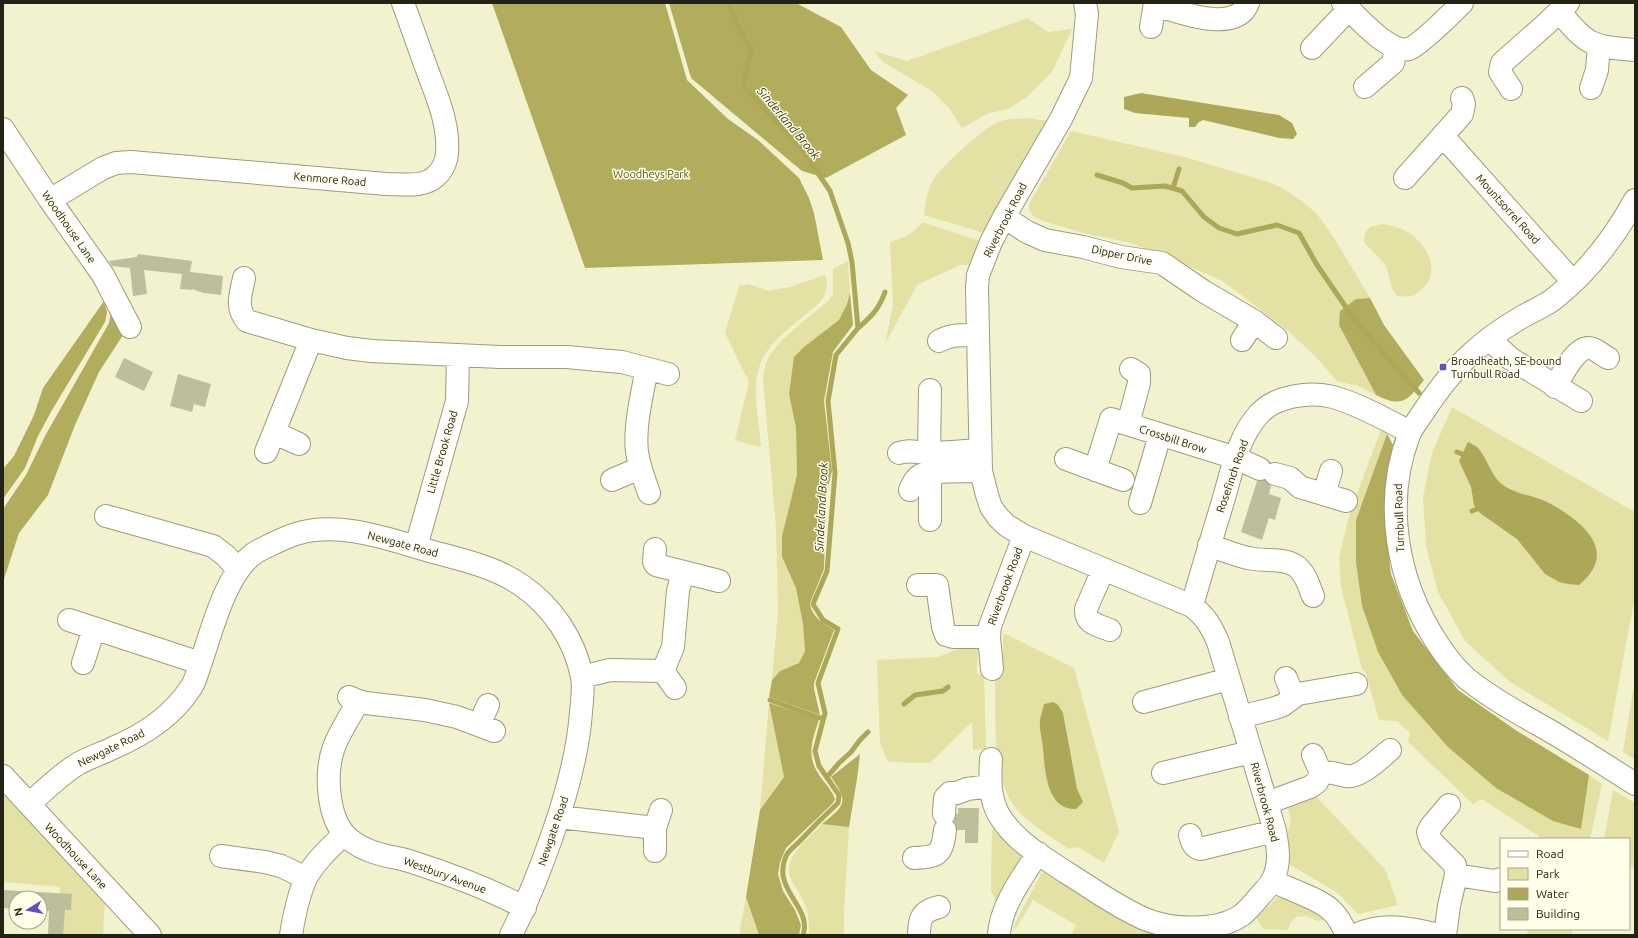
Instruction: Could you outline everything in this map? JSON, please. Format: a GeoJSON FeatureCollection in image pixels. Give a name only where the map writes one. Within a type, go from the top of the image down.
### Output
{"type":"FeatureCollection","features":[{"type":"Feature","properties":{"kind":"street","name":"Kenmore Road"},"geometry":{"type":"LineString","coordinates":[[50,200],[103,168],[116,163],[131,162],[386,184],[410,184],[425,182],[436,177],[444,166],[447,153],[447,134],[440,107],[403,3]]}},
{"type":"Feature","properties":{"kind":"street","name":"Riverbrook Road"},"geometry":{"type":"LineString","coordinates":[[991,759],[990,786],[994,803],[999,814],[1017,839],[1106,898],[1147,920],[1172,926],[1197,927],[1218,925],[1231,921],[1242,915],[1272,881],[1277,868],[1278,858],[1275,831],[1218,642],[1203,614],[1192,606],[1024,536],[1006,525],[998,517],[986,495],[980,461],[978,275],[991,242],[1060,119],[1080,78],[1087,14],[1085,3]]}},
{"type":"Feature","properties":{"kind":"street"},"geometry":{"type":"LineString","coordinates":[[1151,27],[1155,4],[1193,16],[1226,19],[1238,15],[1246,8],[1248,3]]}},
{"type":"Feature","properties":{"kind":"street"},"geometry":{"type":"LineString","coordinates":[[1312,48],[1346,6],[1380,40],[1396,48],[1408,49],[1418,44],[1462,3]]}},
{"type":"Feature","properties":{"kind":"street"},"geometry":{"type":"LineString","coordinates":[[1511,89],[1500,72],[1502,63],[1557,13],[1586,40],[1599,46],[1613,49],[1635,50]]}},
{"type":"Feature","properties":{"kind":"street"},"geometry":{"type":"LineString","coordinates":[[1591,88],[1597,70],[1599,46]]}},
{"type":"Feature","properties":{"kind":"street"},"geometry":{"type":"LineString","coordinates":[[1365,87],[1393,63],[1396,48]]}},
{"type":"Feature","properties":{"kind":"street"},"geometry":{"type":"LineString","coordinates":[[1405,178],[1462,114],[1464,104],[1462,98]]}},
{"type":"Feature","properties":{"kind":"street","name":"Woodhouse Lane"},"geometry":{"type":"LineString","coordinates":[[3,129],[103,276],[130,327]]}},
{"type":"Feature","properties":{"kind":"street","name":"Mountsorrel Road"},"geometry":{"type":"LineString","coordinates":[[1443,136],[1573,282]]}},
{"type":"Feature","properties":{"kind":"street","name":"Turnbull Road"},"geometry":{"type":"LineString","coordinates":[[1635,200],[1626,216],[1601,252],[1573,282],[1554,299],[1516,320],[1489,339],[1454,370],[1440,387],[1410,432],[1401,459],[1397,482],[1398,544],[1404,571],[1413,597],[1426,626],[1445,656],[1466,677],[1501,702],[1635,784]]}},
{"type":"Feature","properties":{"kind":"street","name":"Dipper Drive"},"geometry":{"type":"LineString","coordinates":[[1004,217],[1027,232],[1045,240],[1083,247],[1121,257],[1162,264],[1203,291],[1254,321],[1276,338]]}},
{"type":"Feature","properties":{"kind":"street"},"geometry":{"type":"LineString","coordinates":[[244,278],[239,306],[241,314],[247,321],[312,340],[347,348],[371,351],[500,357],[567,357],[622,362],[668,374]]}},
{"type":"Feature","properties":{"kind":"street"},"geometry":{"type":"LineString","coordinates":[[1242,340],[1254,321]]}},
{"type":"Feature","properties":{"kind":"street"},"geometry":{"type":"LineString","coordinates":[[939,341],[946,337],[978,335]]}},
{"type":"Feature","properties":{"kind":"street"},"geometry":{"type":"LineString","coordinates":[[1489,339],[1511,359],[1555,387],[1581,401]]}},
{"type":"Feature","properties":{"kind":"street"},"geometry":{"type":"LineString","coordinates":[[299,444],[270,442],[312,340]]}},
{"type":"Feature","properties":{"kind":"street"},"geometry":{"type":"LineString","coordinates":[[1555,387],[1576,353],[1583,348],[1590,348],[1608,358]]}},
{"type":"Feature","properties":{"kind":"street","name":"Little Brook Road"},"geometry":{"type":"LineString","coordinates":[[416,547],[457,401],[458,355]]}},
{"type":"Feature","properties":{"kind":"street"},"geometry":{"type":"LineString","coordinates":[[1095,470],[1139,383],[1139,374],[1131,368]]}},
{"type":"Feature","properties":{"kind":"street"},"geometry":{"type":"LineString","coordinates":[[647,369],[638,423],[637,450],[640,468],[649,493]]}},
{"type":"Feature","properties":{"kind":"street"},"geometry":{"type":"LineString","coordinates":[[930,390],[930,520]]}},
{"type":"Feature","properties":{"kind":"street","name":"Rosefinch Road"},"geometry":{"type":"LineString","coordinates":[[1192,606],[1236,458],[1251,424],[1260,413],[1284,399],[1316,395],[1333,397],[1373,413],[1410,432]]}},
{"type":"Feature","properties":{"kind":"street","name":"Crossbill Brow"},"geometry":{"type":"LineString","coordinates":[[1119,421],[1236,458],[1290,478],[1300,487],[1346,501]]}},
{"type":"Feature","properties":{"kind":"street"},"geometry":{"type":"LineString","coordinates":[[1140,503],[1160,435]]}},
{"type":"Feature","properties":{"kind":"street"},"geometry":{"type":"LineString","coordinates":[[899,453],[913,450],[929,463],[980,461]]}},
{"type":"Feature","properties":{"kind":"street"},"geometry":{"type":"LineString","coordinates":[[1066,459],[1123,480]]}},
{"type":"Feature","properties":{"kind":"street"},"geometry":{"type":"LineString","coordinates":[[910,490],[916,479],[920,476],[929,463]]}},
{"type":"Feature","properties":{"kind":"street"},"geometry":{"type":"LineString","coordinates":[[612,480],[640,468]]}},
{"type":"Feature","properties":{"kind":"street"},"geometry":{"type":"LineString","coordinates":[[1324,494],[1331,471]]}},
{"type":"Feature","properties":{"kind":"street"},"geometry":{"type":"LineString","coordinates":[[106,516],[213,546],[226,556],[238,570]]}},
{"type":"Feature","properties":{"kind":"street","name":"Newgate Road"},"geometry":{"type":"LineString","coordinates":[[29,804],[76,765],[153,728],[170,714],[193,684],[221,603],[238,570],[254,553],[297,534],[318,530],[338,530],[368,534],[416,547],[487,568],[520,584],[542,602],[557,619],[568,637],[576,655],[582,677],[583,692],[580,729],[574,765],[534,887],[511,935]]}},
{"type":"Feature","properties":{"kind":"street","name":"Riverbrook Road"},"geometry":{"type":"LineString","coordinates":[[992,669],[989,637],[990,626],[1024,536]]}},
{"type":"Feature","properties":{"kind":"street"},"geometry":{"type":"LineString","coordinates":[[1209,545],[1247,558],[1287,562],[1296,566],[1303,573],[1313,596]]}},
{"type":"Feature","properties":{"kind":"street"},"geometry":{"type":"LineString","coordinates":[[655,549],[654,562],[656,565],[722,584]]}},
{"type":"Feature","properties":{"kind":"street"},"geometry":{"type":"LineString","coordinates":[[1103,570],[1086,609],[1085,616],[1088,621],[1110,630]]}},
{"type":"Feature","properties":{"kind":"street"},"geometry":{"type":"LineString","coordinates":[[582,677],[610,670],[669,679],[678,591],[683,572]]}},
{"type":"Feature","properties":{"kind":"street","name":"Riverbrook Road"},"geometry":{"type":"LineString","coordinates":[[918,585],[937,585],[943,627],[946,634],[953,637],[989,637]]}},
{"type":"Feature","properties":{"kind":"street"},"geometry":{"type":"LineString","coordinates":[[69,620],[200,664]]}},
{"type":"Feature","properties":{"kind":"street"},"geometry":{"type":"LineString","coordinates":[[83,663],[94,628]]}},
{"type":"Feature","properties":{"kind":"street"},"geometry":{"type":"LineString","coordinates":[[1144,702],[1229,680]]}},
{"type":"Feature","properties":{"kind":"street"},"geometry":{"type":"LineString","coordinates":[[1240,717],[1283,705],[1290,687],[1305,692],[1356,684]]}},
{"type":"Feature","properties":{"kind":"street","name":"Westbury Avenue"},"geometry":{"type":"LineString","coordinates":[[488,705],[486,728],[457,717],[425,710],[354,699],[334,747],[329,770],[330,796],[335,817],[344,834],[355,844],[384,856],[413,862],[502,896],[525,908]]}},
{"type":"Feature","properties":{"kind":"street"},"geometry":{"type":"LineString","coordinates":[[1267,803],[1310,787],[1317,782],[1317,764],[1347,777],[1363,771],[1390,750]]}},
{"type":"Feature","properties":{"kind":"street"},"geometry":{"type":"LineString","coordinates":[[1163,773],[1251,752]]}},
{"type":"Feature","properties":{"kind":"street","name":"Woodhouse Lane"},"geometry":{"type":"LineString","coordinates":[[3,776],[150,935]]}},
{"type":"Feature","properties":{"kind":"street"},"geometry":{"type":"LineString","coordinates":[[914,858],[929,856],[940,852],[943,845],[945,798],[950,793],[957,793],[967,789],[990,786]]}},
{"type":"Feature","properties":{"kind":"street"},"geometry":{"type":"LineString","coordinates":[[1445,935],[1449,906],[1456,875],[1455,865],[1431,841],[1428,832],[1449,805]]}},
{"type":"Feature","properties":{"kind":"street"},"geometry":{"type":"LineString","coordinates":[[558,817],[658,819],[656,851]]}},
{"type":"Feature","properties":{"kind":"street"},"geometry":{"type":"LineString","coordinates":[[1190,835],[1192,844],[1195,848],[1200,849],[1275,831]]}},
{"type":"Feature","properties":{"kind":"street"},"geometry":{"type":"LineString","coordinates":[[291,935],[299,898],[306,878],[324,855],[344,834]]}},
{"type":"Feature","properties":{"kind":"street"},"geometry":{"type":"LineString","coordinates":[[999,935],[1000,923],[1007,906],[1038,853]]}},
{"type":"Feature","properties":{"kind":"street"},"geometry":{"type":"LineString","coordinates":[[221,856],[265,862],[281,866],[306,878]]}},
{"type":"Feature","properties":{"kind":"street"},"geometry":{"type":"LineString","coordinates":[[1456,875],[1495,881],[1500,879]]}},
{"type":"Feature","properties":{"kind":"street"},"geometry":{"type":"LineString","coordinates":[[1272,881],[1309,897],[1331,910],[1341,923],[1347,935]]}},
{"type":"Feature","properties":{"kind":"street"},"geometry":{"type":"LineString","coordinates":[[918,935],[919,924],[924,914],[929,909],[939,907]]}},
{"type":"Feature","properties":{"kind":"street"},"geometry":{"type":"LineString","coordinates":[[1354,935],[1377,928],[1397,927],[1439,935]]}},
{"type":"Feature","properties":{"kind":"green space","name":"Woodheys Park"},"geometry":{"type":"Polygon","coordinates":[[[492,3],[665,3],[687,80],[728,119],[758,140],[799,178],[809,198],[814,213],[823,260],[585,268],[492,3]]]}},
{"type":"Feature","properties":{"kind":"green space"},"geometry":{"type":"Polygon","coordinates":[[[669,3],[796,3],[841,27],[871,70],[908,95],[896,108],[906,135],[826,178],[802,171],[691,78],[669,3]]]}},
{"type":"Feature","properties":{"kind":"green space"},"geometry":{"type":"Polygon","coordinates":[[[1028,18],[1048,32],[1072,29],[1052,72],[1027,97],[1008,109],[989,113],[962,128],[949,108],[932,91],[883,62],[874,51],[907,61],[1028,18]]]}},
{"type":"Feature","properties":{"kind":"green space"},"geometry":{"type":"Polygon","coordinates":[[[1029,118],[1048,121],[984,233],[924,215],[927,195],[932,181],[955,155],[984,131],[998,122],[1029,118]]]}},
{"type":"Feature","properties":{"kind":"green space"},"geometry":{"type":"Polygon","coordinates":[[[1071,131],[1185,157],[1268,182],[1284,189],[1317,214],[1334,238],[1370,298],[1356,299],[1339,325],[1376,395],[1356,385],[1338,382],[1315,356],[1287,330],[1224,282],[1182,263],[1131,243],[1083,233],[1043,221],[1033,216],[1029,209],[1029,204],[1071,131]]]}},
{"type":"Feature","properties":{"kind":"green space"},"geometry":{"type":"Polygon","coordinates":[[[922,222],[980,241],[970,265],[960,265],[917,285],[885,344],[893,305],[890,242],[908,235],[922,222]]]}},
{"type":"Feature","properties":{"kind":"green space"},"geometry":{"type":"Polygon","coordinates":[[[1383,224],[1398,228],[1412,235],[1418,240],[1428,254],[1431,269],[1430,276],[1427,284],[1414,295],[1397,296],[1392,288],[1386,266],[1364,242],[1365,233],[1370,227],[1383,224]]]}},
{"type":"Feature","properties":{"kind":"green space"},"geometry":{"type":"Polygon","coordinates":[[[848,261],[850,293],[847,304],[839,320],[789,394],[796,428],[797,475],[782,536],[782,557],[796,588],[803,624],[805,651],[800,663],[780,671],[772,680],[778,611],[776,527],[763,379],[764,370],[768,358],[783,340],[829,300],[833,294],[833,269],[848,261]]]}},
{"type":"Feature","properties":{"kind":"green space"},"geometry":{"type":"Polygon","coordinates":[[[825,275],[827,281],[826,288],[821,301],[775,341],[764,357],[759,368],[756,381],[756,393],[761,445],[759,447],[735,440],[749,382],[725,333],[739,286],[749,284],[768,291],[790,287],[825,275]]]}},
{"type":"Feature","properties":{"kind":"green space"},"geometry":{"type":"Polygon","coordinates":[[[850,293],[853,325],[833,352],[824,401],[832,471],[826,495],[824,569],[810,603],[815,616],[834,630],[814,683],[820,715],[769,697],[772,680],[780,671],[799,663],[805,651],[803,624],[796,588],[782,557],[782,536],[797,475],[796,428],[789,394],[794,357],[804,347],[839,320],[847,304],[850,293]]]}},
{"type":"Feature","properties":{"kind":"green space"},"geometry":{"type":"Polygon","coordinates":[[[1370,298],[1384,325],[1424,380],[1413,393],[1398,402],[1376,395],[1339,325],[1340,311],[1356,299],[1370,298]]]}},
{"type":"Feature","properties":{"kind":"green space"},"geometry":{"type":"Polygon","coordinates":[[[104,301],[107,312],[105,322],[52,410],[38,436],[25,468],[3,499],[3,469],[14,456],[34,415],[43,388],[104,301]]]}},
{"type":"Feature","properties":{"kind":"green space"},"geometry":{"type":"Polygon","coordinates":[[[111,312],[123,335],[99,372],[75,425],[48,495],[19,533],[3,582],[3,509],[26,475],[45,436],[109,323],[111,312]]]}},
{"type":"Feature","properties":{"kind":"green space"},"geometry":{"type":"Polygon","coordinates":[[[1452,407],[1635,512],[1635,596],[1608,741],[1510,682],[1465,641],[1438,592],[1426,546],[1423,497],[1432,453],[1452,407]]]}},
{"type":"Feature","properties":{"kind":"green space"},"geometry":{"type":"Polygon","coordinates":[[[1382,427],[1387,434],[1356,520],[1356,562],[1362,606],[1378,652],[1402,695],[1448,746],[1496,788],[1580,829],[1589,775],[1602,784],[1590,838],[1541,838],[1482,799],[1473,804],[1408,742],[1410,733],[1397,721],[1379,720],[1365,671],[1362,669],[1341,587],[1339,557],[1350,512],[1382,427]]]}},
{"type":"Feature","properties":{"kind":"green space"},"geometry":{"type":"Polygon","coordinates":[[[1387,434],[1393,445],[1385,503],[1385,525],[1391,574],[1413,631],[1458,690],[1517,731],[1589,775],[1581,829],[1553,821],[1496,788],[1448,747],[1402,695],[1378,652],[1362,606],[1356,562],[1356,520],[1387,434]]]}},
{"type":"Feature","properties":{"kind":"green space"},"geometry":{"type":"Polygon","coordinates":[[[1003,633],[1074,668],[1119,831],[1104,863],[1078,847],[1068,849],[1040,830],[1020,813],[1007,794],[998,762],[995,725],[995,674],[1003,674],[1003,633]]]}},
{"type":"Feature","properties":{"kind":"green space"},"geometry":{"type":"Polygon","coordinates":[[[974,646],[978,649],[977,674],[984,674],[986,749],[973,750],[972,722],[930,763],[888,762],[880,743],[877,660],[938,657],[963,647],[974,646]]]}},
{"type":"Feature","properties":{"kind":"green space"},"geometry":{"type":"Polygon","coordinates":[[[1635,679],[1635,760],[1623,752],[1635,679]]]}},
{"type":"Feature","properties":{"kind":"green space"},"geometry":{"type":"Polygon","coordinates":[[[769,703],[784,777],[760,810],[769,703]]]}},
{"type":"Feature","properties":{"kind":"green space"},"geometry":{"type":"Polygon","coordinates":[[[769,703],[819,719],[812,746],[812,759],[818,773],[835,799],[833,803],[786,848],[780,862],[778,874],[783,891],[795,910],[801,925],[799,935],[759,935],[746,897],[760,810],[784,777],[769,703]]]}},
{"type":"Feature","properties":{"kind":"green space"},"geometry":{"type":"Polygon","coordinates":[[[860,754],[849,827],[822,824],[840,808],[842,804],[841,793],[831,777],[860,754]]]}},
{"type":"Feature","properties":{"kind":"green space"},"geometry":{"type":"Polygon","coordinates":[[[3,788],[105,899],[103,935],[57,935],[60,887],[3,882],[3,788]]]}},
{"type":"Feature","properties":{"kind":"green space"},"geometry":{"type":"Polygon","coordinates":[[[1310,790],[1385,869],[1398,905],[1358,914],[1338,893],[1289,864],[1288,830],[1291,822],[1286,799],[1310,790]]]}},
{"type":"Feature","properties":{"kind":"green space"},"geometry":{"type":"Polygon","coordinates":[[[1613,790],[1635,803],[1635,868],[1630,867],[1630,838],[1604,838],[1613,790]]]}},
{"type":"Feature","properties":{"kind":"green space"},"geometry":{"type":"Polygon","coordinates":[[[822,824],[849,827],[844,935],[809,935],[806,906],[793,884],[789,873],[791,860],[796,851],[822,824]]]}},
{"type":"Feature","properties":{"kind":"green space"},"geometry":{"type":"Polygon","coordinates":[[[995,825],[1021,854],[997,906],[991,890],[992,831],[995,825]]]}},
{"type":"Feature","properties":{"kind":"green space"},"geometry":{"type":"Polygon","coordinates":[[[1045,871],[1162,935],[1071,935],[1076,925],[1033,900],[1016,929],[1013,927],[1041,874],[1045,871]]]}},
{"type":"Feature","properties":{"kind":"green space"},"geometry":{"type":"Polygon","coordinates":[[[1280,895],[1288,895],[1328,919],[1317,921],[1306,916],[1296,917],[1290,923],[1288,930],[1263,929],[1256,918],[1280,895]]]}},
{"type":"Feature","properties":{"kind":"green space"},"geometry":{"type":"Polygon","coordinates":[[[746,897],[759,935],[739,935],[746,897]]]}},
{"type":"Feature","properties":{"kind":"green space"},"geometry":{"type":"Polygon","coordinates":[[[1528,930],[1573,930],[1571,935],[1527,935],[1528,930]]]}},
{"type":"Feature","properties":{"kind":"water"},"geometry":{"type":"Polygon","coordinates":[[[1141,93],[1279,115],[1292,123],[1297,134],[1293,139],[1279,138],[1203,120],[1195,127],[1189,127],[1189,118],[1135,113],[1124,109],[1124,97],[1141,93]]]}},
{"type":"Feature","properties":{"kind":"water"},"geometry":{"type":"Polygon","coordinates":[[[1468,442],[1478,448],[1493,474],[1506,487],[1549,503],[1561,510],[1584,528],[1592,538],[1596,549],[1596,560],[1591,572],[1579,585],[1559,582],[1545,574],[1517,539],[1480,513],[1474,505],[1471,487],[1459,461],[1468,442]]]}},
{"type":"Feature","properties":{"kind":"water"},"geometry":{"type":"Polygon","coordinates":[[[1053,702],[1058,705],[1063,713],[1077,789],[1083,802],[1076,809],[1066,808],[1058,803],[1053,796],[1046,777],[1040,720],[1044,704],[1053,702]]]}},
{"type":"Feature","properties":{"kind":"building"},"geometry":{"type":"Polygon","coordinates":[[[138,254],[192,261],[190,272],[223,276],[221,295],[204,293],[192,289],[180,289],[182,274],[144,270],[147,294],[133,296],[130,268],[112,266],[109,261],[137,257],[138,254]]]}},
{"type":"Feature","properties":{"kind":"building"},"geometry":{"type":"Polygon","coordinates":[[[124,358],[153,372],[144,391],[115,377],[124,358]]]}},
{"type":"Feature","properties":{"kind":"building"},"geometry":{"type":"Polygon","coordinates":[[[178,374],[211,384],[205,407],[194,404],[192,412],[170,406],[178,374]]]}},
{"type":"Feature","properties":{"kind":"building"},"geometry":{"type":"Polygon","coordinates":[[[1265,480],[1271,486],[1269,494],[1281,498],[1275,520],[1269,518],[1262,540],[1241,532],[1257,481],[1265,480]]]}},
{"type":"Feature","properties":{"kind":"building"},"geometry":{"type":"Polygon","coordinates":[[[958,808],[979,808],[978,843],[965,843],[965,830],[957,830],[954,822],[956,814],[958,814],[958,808]]]}},
{"type":"Feature","properties":{"kind":"building"},"geometry":{"type":"Polygon","coordinates":[[[3,890],[8,890],[8,908],[3,908],[3,890]]]}},
{"type":"Feature","properties":{"kind":"building"},"geometry":{"type":"Polygon","coordinates":[[[48,893],[72,894],[71,910],[65,910],[63,935],[48,935],[48,893]]]}},
{"type":"Feature","properties":{"kind":"waterway","name":"Sinderland Brook"},"geometry":{"type":"LineString","coordinates":[[729,3],[737,24],[751,50],[743,85],[803,151],[830,191],[848,243],[852,262],[858,328],[836,355],[828,401],[835,473],[827,571],[813,604],[823,620],[838,629],[818,683],[825,713],[815,751],[819,766],[839,795],[838,803],[789,852],[786,856],[783,868],[787,889],[798,907],[805,925],[803,935]]}},
{"type":"Feature","properties":{"kind":"waterway"},"geometry":{"type":"LineString","coordinates":[[1173,188],[1179,169]]}},
{"type":"Feature","properties":{"kind":"waterway"},"geometry":{"type":"LineString","coordinates":[[1097,175],[1123,183],[1132,188],[1165,186],[1182,191],[1204,217],[1219,228],[1237,234],[1277,225],[1299,233],[1317,265],[1354,319],[1419,393]]}},
{"type":"Feature","properties":{"kind":"waterway"},"geometry":{"type":"LineString","coordinates":[[858,328],[874,312],[885,292]]}},
{"type":"Feature","properties":{"kind":"waterway"},"geometry":{"type":"LineString","coordinates":[[1457,452],[1462,454]]}},
{"type":"Feature","properties":{"kind":"waterway"},"geometry":{"type":"LineString","coordinates":[[1472,511],[1477,509]]}},
{"type":"Feature","properties":{"kind":"waterway"},"geometry":{"type":"LineString","coordinates":[[904,704],[915,695],[943,691],[948,687]]}},
{"type":"Feature","properties":{"kind":"waterway"},"geometry":{"type":"LineString","coordinates":[[770,700],[823,719]]}},
{"type":"Feature","properties":{"kind":"waterway"},"geometry":{"type":"LineString","coordinates":[[827,777],[868,732]]}},
{"type":"Feature","properties":{"kind":"place","name":"Broadheath, SE-bound Turnbull Road"},"geometry":{"type":"Point","coordinates":[1443,367]}}]}
